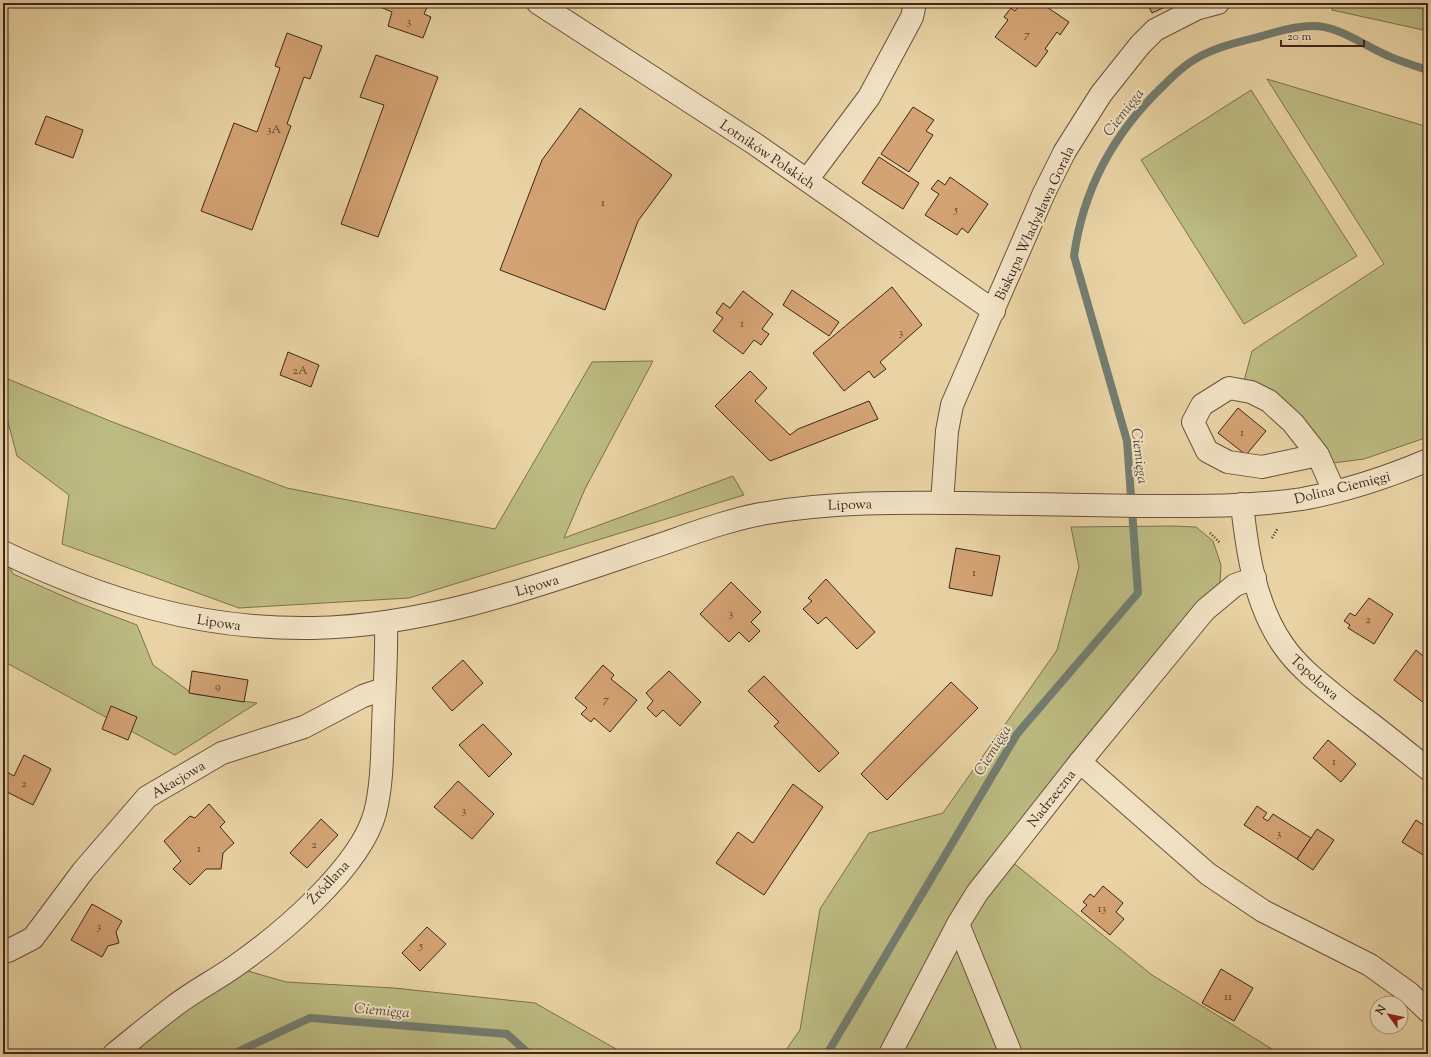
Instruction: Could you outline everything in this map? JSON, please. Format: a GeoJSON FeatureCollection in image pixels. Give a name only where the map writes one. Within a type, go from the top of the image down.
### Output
{"type":"FeatureCollection","features":[{"type":"Feature","properties":{"kind":"street","name":"Lotników Polskich"},"geometry":{"type":"LineString","coordinates":[[538,3],[667,86],[807,180],[994,311]]}},
{"type":"Feature","properties":{"kind":"street"},"geometry":{"type":"LineString","coordinates":[[807,180],[869,97],[912,18],[915,3]]}},
{"type":"Feature","properties":{"kind":"street","name":"Biskupa Władysława Gorala"},"geometry":{"type":"LineString","coordinates":[[942,503],[947,431],[952,405],[1044,193],[1061,158],[1101,94],[1140,45],[1155,30],[1196,9],[1218,3]]}},
{"type":"Feature","properties":{"kind":"street"},"geometry":{"type":"LineString","coordinates":[[1318,455],[1262,467],[1228,462],[1207,451],[1193,422],[1202,405],[1229,388],[1251,392],[1269,401],[1288,419],[1318,455],[1334,491]]}},
{"type":"Feature","properties":{"kind":"street","name":"Dolina Ciemięgi"},"geometry":{"type":"LineString","coordinates":[[1078,505],[1182,506],[1242,504],[1299,499],[1334,491],[1400,471],[1428,460]]}},
{"type":"Feature","properties":{"kind":"street","name":"Lipowa"},"geometry":{"type":"LineString","coordinates":[[3,552],[50,574],[146,608],[184,617],[229,624],[274,628],[315,628],[386,622],[434,613],[486,600],[571,575],[733,521],[764,513],[817,506],[942,503],[1078,505]]}},
{"type":"Feature","properties":{"kind":"street","name":"Topolowa"},"geometry":{"type":"LineString","coordinates":[[1242,504],[1246,536],[1255,578],[1267,618],[1282,645],[1292,658],[1320,683],[1428,769]]}},
{"type":"Feature","properties":{"kind":"street","name":"Nadrzeczna"},"geometry":{"type":"LineString","coordinates":[[890,1054],[958,924],[976,894],[1080,762],[1205,610],[1235,585],[1255,578]]}},
{"type":"Feature","properties":{"kind":"street","name":"Źródlana"},"geometry":{"type":"LineString","coordinates":[[114,1054],[173,1006],[234,967],[270,939],[311,902],[347,863],[362,842],[375,813],[381,776],[386,622]]}},
{"type":"Feature","properties":{"kind":"street","name":"Akacjowa"},"geometry":{"type":"LineString","coordinates":[[3,949],[8,951],[33,938],[83,871],[147,797],[222,753],[304,727],[363,696],[384,689]]}},
{"type":"Feature","properties":{"kind":"street"},"geometry":{"type":"LineString","coordinates":[[1080,762],[1208,874],[1263,911],[1370,965],[1409,993],[1428,1012]]}},
{"type":"Feature","properties":{"kind":"street"},"geometry":{"type":"LineString","coordinates":[[958,924],[1011,1054]]}},
{"type":"Feature","properties":{"kind":"shaded area"},"geometry":{"type":"Polygon","coordinates":[[[1331,3],[1428,3],[1428,31],[1332,10],[1331,3]]]}},
{"type":"Feature","properties":{"kind":"shaded area"},"geometry":{"type":"Polygon","coordinates":[[[1267,79],[1428,127],[1428,437],[1364,459],[1333,463],[1244,381],[1252,351],[1384,264],[1267,79]]]}},
{"type":"Feature","properties":{"kind":"shaded area"},"geometry":{"type":"Polygon","coordinates":[[[1251,90],[1357,256],[1244,324],[1141,160],[1251,90]]]}},
{"type":"Feature","properties":{"kind":"shaded area"},"geometry":{"type":"Polygon","coordinates":[[[653,361],[585,489],[564,538],[733,476],[744,495],[409,598],[239,608],[62,544],[69,495],[17,456],[3,403],[3,377],[110,421],[287,488],[495,529],[592,362],[653,361]]]}},
{"type":"Feature","properties":{"kind":"shaded area"},"geometry":{"type":"Polygon","coordinates":[[[1071,527],[1196,527],[1213,541],[1221,565],[1220,582],[1170,638],[1006,857],[1152,975],[1280,1054],[783,1054],[800,1030],[820,909],[869,833],[943,813],[1057,650],[1079,567],[1071,527]]]}},
{"type":"Feature","properties":{"kind":"shaded area"},"geometry":{"type":"Polygon","coordinates":[[[3,555],[13,574],[79,603],[137,625],[153,665],[193,694],[257,703],[175,755],[3,661],[3,555]]]}},
{"type":"Feature","properties":{"kind":"shaded area"},"geometry":{"type":"Polygon","coordinates":[[[234,967],[286,982],[394,988],[535,1003],[625,1054],[114,1054],[234,967]]]}},
{"type":"Feature","properties":{"kind":"building"},"geometry":{"type":"Polygon","coordinates":[[[380,3],[429,3],[424,14],[431,17],[423,38],[388,26],[392,12],[378,6],[380,3]]]}},
{"type":"Feature","properties":{"kind":"building"},"geometry":{"type":"Polygon","coordinates":[[[639,3],[647,3],[645,7],[639,3]]]}},
{"type":"Feature","properties":{"kind":"building"},"geometry":{"type":"Polygon","coordinates":[[[1021,3],[1041,3],[1069,22],[1060,35],[1057,32],[1045,49],[1048,51],[1036,67],[995,37],[1008,20],[1004,17],[1011,8],[1015,11],[1021,3]]]}},
{"type":"Feature","properties":{"kind":"building"},"geometry":{"type":"Polygon","coordinates":[[[1147,3],[1174,3],[1152,13],[1147,3]]]}},
{"type":"Feature","properties":{"kind":"building"},"geometry":{"type":"Polygon","coordinates":[[[287,33],[322,46],[310,79],[304,77],[287,124],[291,126],[252,230],[201,211],[234,123],[257,132],[280,68],[275,66],[287,33]]]}},
{"type":"Feature","properties":{"kind":"building"},"geometry":{"type":"Polygon","coordinates":[[[376,55],[438,77],[378,237],[341,224],[384,105],[360,97],[376,55]]]}},
{"type":"Feature","properties":{"kind":"building"},"geometry":{"type":"Polygon","coordinates":[[[913,107],[934,120],[926,131],[933,135],[909,172],[881,154],[913,107]]]}},
{"type":"Feature","properties":{"kind":"building"},"geometry":{"type":"Polygon","coordinates":[[[580,108],[672,175],[638,221],[605,310],[500,270],[542,160],[580,108]]]}},
{"type":"Feature","properties":{"kind":"building"},"geometry":{"type":"Polygon","coordinates":[[[46,116],[83,130],[73,158],[35,144],[46,116]]]}},
{"type":"Feature","properties":{"kind":"building"},"geometry":{"type":"Polygon","coordinates":[[[879,157],[919,183],[903,209],[862,183],[879,157]]]}},
{"type":"Feature","properties":{"kind":"building"},"geometry":{"type":"Polygon","coordinates":[[[950,177],[988,204],[968,233],[962,228],[957,235],[925,215],[939,194],[931,189],[938,180],[945,185],[950,177]]]}},
{"type":"Feature","properties":{"kind":"building"},"geometry":{"type":"Polygon","coordinates":[[[892,287],[922,325],[880,362],[886,369],[874,378],[869,371],[844,391],[813,353],[892,287]]]}},
{"type":"Feature","properties":{"kind":"building"},"geometry":{"type":"Polygon","coordinates":[[[792,290],[839,322],[829,336],[783,305],[792,290]]]}},
{"type":"Feature","properties":{"kind":"building"},"geometry":{"type":"Polygon","coordinates":[[[743,291],[773,314],[762,329],[769,334],[761,345],[754,340],[743,354],[713,331],[723,318],[716,313],[723,303],[730,308],[743,291]]]}},
{"type":"Feature","properties":{"kind":"building"},"geometry":{"type":"Polygon","coordinates":[[[288,352],[319,365],[311,387],[280,375],[288,352]]]}},
{"type":"Feature","properties":{"kind":"building"},"geometry":{"type":"Polygon","coordinates":[[[750,371],[767,388],[755,401],[790,435],[798,429],[869,401],[878,419],[770,461],[715,406],[750,371]]]}},
{"type":"Feature","properties":{"kind":"building"},"geometry":{"type":"Polygon","coordinates":[[[1238,408],[1266,431],[1246,455],[1218,433],[1238,408]]]}},
{"type":"Feature","properties":{"kind":"building"},"geometry":{"type":"Polygon","coordinates":[[[956,548],[1000,556],[992,596],[949,588],[956,548]]]}},
{"type":"Feature","properties":{"kind":"building"},"geometry":{"type":"Polygon","coordinates":[[[826,579],[875,632],[857,649],[826,617],[818,624],[803,609],[812,601],[808,598],[826,579]]]}},
{"type":"Feature","properties":{"kind":"building"},"geometry":{"type":"Polygon","coordinates":[[[731,582],[761,612],[751,622],[760,631],[749,642],[739,632],[729,642],[700,614],[731,582]]]}},
{"type":"Feature","properties":{"kind":"building"},"geometry":{"type":"Polygon","coordinates":[[[1369,598],[1393,614],[1374,644],[1348,628],[1350,625],[1344,621],[1350,613],[1355,616],[1369,598]]]}},
{"type":"Feature","properties":{"kind":"building"},"geometry":{"type":"Polygon","coordinates":[[[1416,650],[1428,660],[1428,706],[1394,680],[1416,650]]]}},
{"type":"Feature","properties":{"kind":"building"},"geometry":{"type":"Polygon","coordinates":[[[463,660],[483,683],[452,711],[432,688],[463,660]]]}},
{"type":"Feature","properties":{"kind":"building"},"geometry":{"type":"Polygon","coordinates":[[[603,665],[614,675],[611,679],[637,700],[610,732],[594,718],[591,722],[581,714],[587,708],[575,698],[603,665]]]}},
{"type":"Feature","properties":{"kind":"building"},"geometry":{"type":"Polygon","coordinates":[[[192,671],[248,680],[244,702],[189,693],[192,671]]]}},
{"type":"Feature","properties":{"kind":"building"},"geometry":{"type":"Polygon","coordinates":[[[669,671],[701,702],[680,726],[663,710],[656,717],[647,708],[653,701],[646,693],[669,671]]]}},
{"type":"Feature","properties":{"kind":"building"},"geometry":{"type":"Polygon","coordinates":[[[764,676],[839,753],[819,772],[774,726],[779,722],[748,691],[764,676]]]}},
{"type":"Feature","properties":{"kind":"building"},"geometry":{"type":"Polygon","coordinates":[[[951,682],[978,708],[887,800],[861,774],[951,682]]]}},
{"type":"Feature","properties":{"kind":"building"},"geometry":{"type":"Polygon","coordinates":[[[111,706],[137,717],[128,740],[102,729],[111,706]]]}},
{"type":"Feature","properties":{"kind":"building"},"geometry":{"type":"Polygon","coordinates":[[[483,724],[512,754],[489,777],[459,745],[483,724]]]}},
{"type":"Feature","properties":{"kind":"building"},"geometry":{"type":"Polygon","coordinates":[[[1328,740],[1356,764],[1341,782],[1313,758],[1328,740]]]}},
{"type":"Feature","properties":{"kind":"building"},"geometry":{"type":"Polygon","coordinates":[[[24,755],[51,769],[33,805],[3,790],[3,770],[14,776],[24,755]]]}},
{"type":"Feature","properties":{"kind":"building"},"geometry":{"type":"Polygon","coordinates":[[[458,781],[494,814],[472,839],[434,807],[458,781]]]}},
{"type":"Feature","properties":{"kind":"building"},"geometry":{"type":"Polygon","coordinates":[[[793,784],[823,807],[764,895],[716,863],[738,832],[753,843],[793,784]]]}},
{"type":"Feature","properties":{"kind":"building"},"geometry":{"type":"Polygon","coordinates":[[[209,804],[225,822],[220,827],[234,843],[223,853],[221,869],[206,869],[190,885],[173,869],[181,861],[164,841],[190,816],[195,818],[209,804]]]}},
{"type":"Feature","properties":{"kind":"building"},"geometry":{"type":"Polygon","coordinates":[[[1257,806],[1267,813],[1263,818],[1268,821],[1273,814],[1311,838],[1297,859],[1244,825],[1257,806]]]}},
{"type":"Feature","properties":{"kind":"building"},"geometry":{"type":"Polygon","coordinates":[[[321,819],[338,835],[307,868],[290,853],[321,819]]]}},
{"type":"Feature","properties":{"kind":"building"},"geometry":{"type":"Polygon","coordinates":[[[1416,820],[1428,828],[1428,858],[1402,842],[1416,820]]]}},
{"type":"Feature","properties":{"kind":"building"},"geometry":{"type":"Polygon","coordinates":[[[1317,829],[1334,840],[1313,870],[1297,859],[1317,829]]]}},
{"type":"Feature","properties":{"kind":"building"},"geometry":{"type":"Polygon","coordinates":[[[1103,886],[1123,903],[1116,912],[1124,919],[1110,935],[1081,911],[1087,905],[1083,902],[1090,894],[1094,897],[1103,886]]]}},
{"type":"Feature","properties":{"kind":"building"},"geometry":{"type":"Polygon","coordinates":[[[92,904],[122,921],[116,932],[119,943],[108,946],[102,957],[71,940],[92,904]]]}},
{"type":"Feature","properties":{"kind":"building"},"geometry":{"type":"Polygon","coordinates":[[[427,927],[446,944],[420,971],[402,953],[427,927]]]}},
{"type":"Feature","properties":{"kind":"building"},"geometry":{"type":"Polygon","coordinates":[[[1221,969],[1253,988],[1234,1021],[1202,1003],[1221,969]]]}},
{"type":"Feature","properties":{"kind":"waterway","name":"Ciemięga"},"geometry":{"type":"LineString","coordinates":[[827,1054],[1017,734],[1138,593],[1127,441],[1074,256],[1078,232],[1085,208],[1103,164],[1115,143],[1145,105],[1171,78],[1189,63],[1206,53],[1224,46],[1287,29],[1313,26],[1331,29],[1348,35],[1392,57],[1428,70]]}},
{"type":"Feature","properties":{"kind":"waterway","name":"Ciemięga"},"geometry":{"type":"LineString","coordinates":[[233,1054],[310,1018],[507,1034],[529,1054]]}}]}
